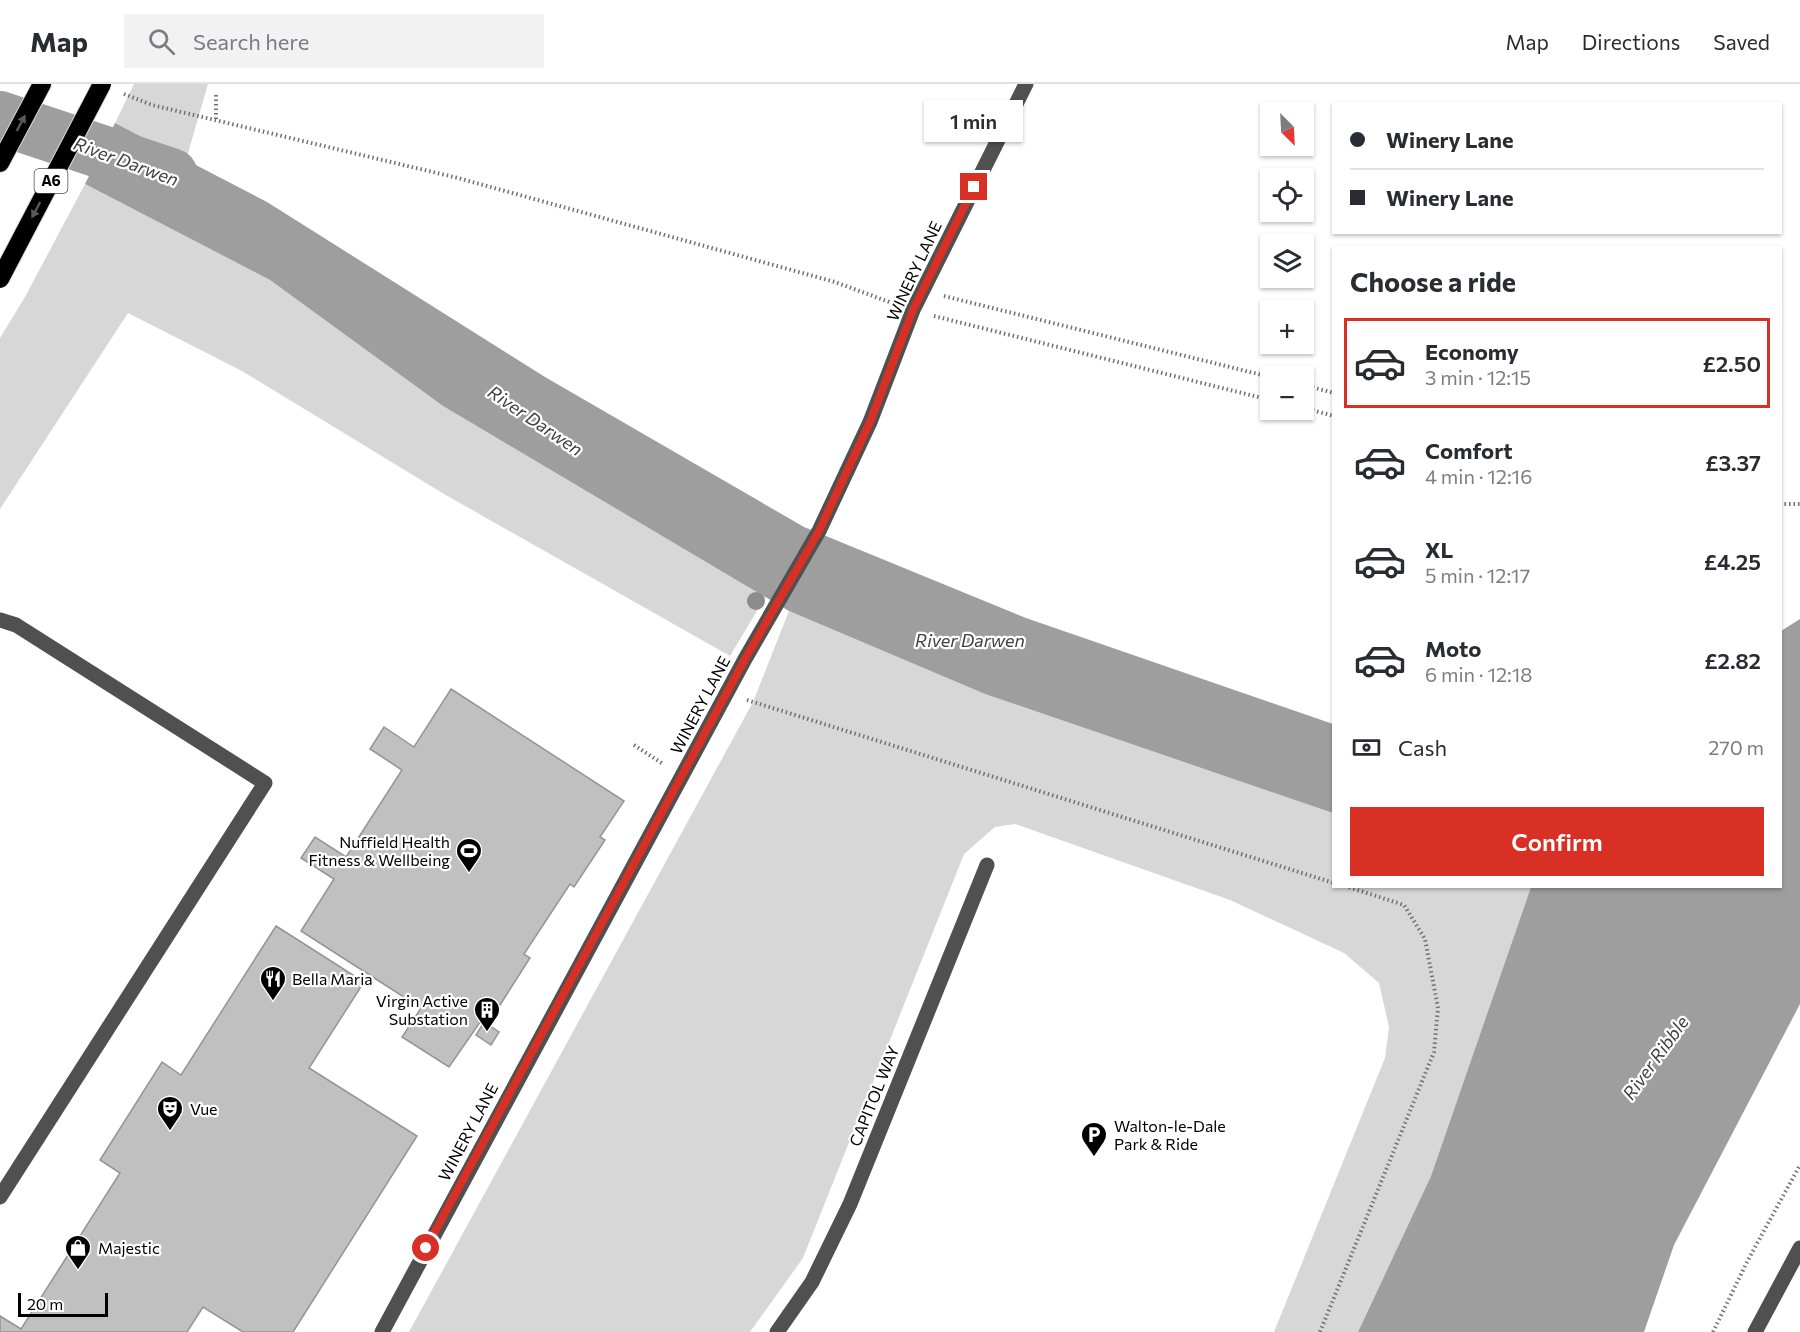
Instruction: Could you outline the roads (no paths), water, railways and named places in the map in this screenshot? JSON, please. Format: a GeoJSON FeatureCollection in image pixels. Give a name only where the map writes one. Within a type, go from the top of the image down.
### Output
{"type":"FeatureCollection","features":[{"type":"Feature","properties":{"kind":"highway"},"geometry":{"type":"LineString","coordinates":[[0,163],[42,84]]}},
{"type":"Feature","properties":{"kind":"highway","name":"A6"},"geometry":{"type":"LineString","coordinates":[[0,279],[109,88]]}},
{"type":"Feature","properties":{"kind":"street","name":"WINERY LANE"},"geometry":{"type":"LineString","coordinates":[[382,1332],[727,692],[815,538],[870,422],[913,310],[1026,84]]}},
{"type":"Feature","properties":{"kind":"street"},"geometry":{"type":"LineString","coordinates":[[0,620],[16,625],[266,783],[0,1197]]}},
{"type":"Feature","properties":{"kind":"street","name":"CAPITOL WAY"},"geometry":{"type":"LineString","coordinates":[[777,1332],[812,1282],[850,1204],[987,865]]}},
{"type":"Feature","properties":{"kind":"street"},"geometry":{"type":"LineString","coordinates":[[1755,1332],[1800,1248]]}},
{"type":"Feature","properties":{"kind":"water","name":"River Darwen"},"geometry":{"type":"Polygon","coordinates":[[[115,123],[267,202],[545,377],[804,527],[1026,618],[1332,724],[1332,813],[985,694],[789,611],[443,406],[270,280],[85,184],[115,123]]]}},
{"type":"Feature","properties":{"kind":"water","name":"River Ribble"},"geometry":{"type":"Polygon","coordinates":[[[1800,619],[1800,1004],[1674,1245],[1644,1332],[1358,1332],[1431,1176],[1531,888],[1782,888],[1782,630],[1800,619]]]}},
{"type":"Feature","properties":{"kind":"waterway","name":"River Darwen"},"geometry":{"type":"LineString","coordinates":[[0,118],[171,175]]}},
{"type":"Feature","properties":{"kind":"place","name":"Nuffield Health Fitness & Wellbeing"},"geometry":{"type":"Point","coordinates":[469,874]}},
{"type":"Feature","properties":{"kind":"place","name":"Bella Maria"},"geometry":{"type":"Point","coordinates":[273,1002]}},
{"type":"Feature","properties":{"kind":"place","name":"Virgin Active Substation"},"geometry":{"type":"Point","coordinates":[487,1033]}},
{"type":"Feature","properties":{"kind":"place","name":"Vue"},"geometry":{"type":"Point","coordinates":[170,1132]}},
{"type":"Feature","properties":{"kind":"place","name":"Walton-le-Dale Park & Ride"},"geometry":{"type":"Point","coordinates":[1094,1158]}},
{"type":"Feature","properties":{"kind":"place","name":"Majestic"},"geometry":{"type":"Point","coordinates":[78,1271]}}]}
